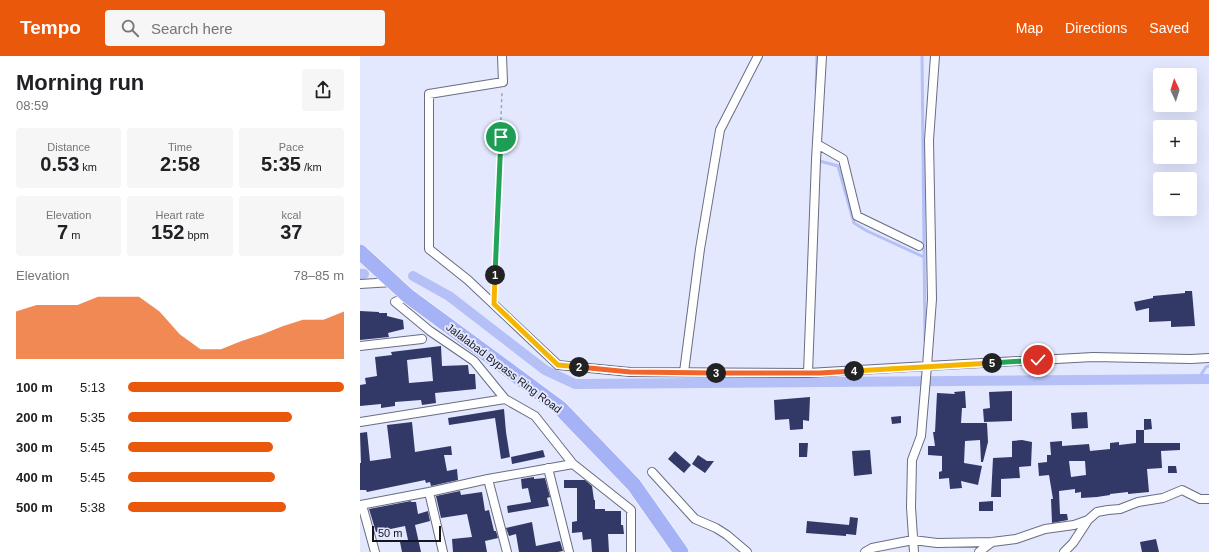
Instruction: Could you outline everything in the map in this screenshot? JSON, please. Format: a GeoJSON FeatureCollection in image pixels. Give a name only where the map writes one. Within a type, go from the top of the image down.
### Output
{"type":"FeatureCollection","features":[{"type":"Feature","properties":{"kind":"highway","name":"Jalalabad Bypass Ring Road"},"geometry":{"type":"LineString","coordinates":[[360,252],[395,282],[408,296],[560,408],[634,485],[681,552]]}},
{"type":"Feature","properties":{"kind":"street"},"geometry":{"type":"LineString","coordinates":[[502,56],[503,82],[430,94],[429,249],[468,280],[558,365],[630,372],[808,373],[1093,357],[1209,358]]}},
{"type":"Feature","properties":{"kind":"street"},"geometry":{"type":"LineString","coordinates":[[684,372],[700,249],[720,130],[758,56]]}},
{"type":"Feature","properties":{"kind":"street"},"geometry":{"type":"LineString","coordinates":[[808,373],[822,56]]}},
{"type":"Feature","properties":{"kind":"street"},"geometry":{"type":"LineString","coordinates":[[914,552],[911,507],[912,460],[921,436],[928,366],[932,299],[929,140],[935,56]]}},
{"type":"Feature","properties":{"kind":"street"},"geometry":{"type":"LineString","coordinates":[[817,144],[843,159],[857,216],[919,246]]}},
{"type":"Feature","properties":{"kind":"street"},"geometry":{"type":"LineString","coordinates":[[360,284],[395,282]]}},
{"type":"Feature","properties":{"kind":"street"},"geometry":{"type":"LineString","coordinates":[[408,296],[395,302],[430,331],[474,361],[505,399],[535,416],[573,464],[631,510],[631,552]]}},
{"type":"Feature","properties":{"kind":"street"},"geometry":{"type":"LineString","coordinates":[[360,346],[422,339]]}},
{"type":"Feature","properties":{"kind":"street"},"geometry":{"type":"LineString","coordinates":[[360,422],[505,399]]}},
{"type":"Feature","properties":{"kind":"street"},"geometry":{"type":"LineString","coordinates":[[375,552],[361,505],[488,479],[573,464]]}},
{"type":"Feature","properties":{"kind":"street"},"geometry":{"type":"LineString","coordinates":[[548,468],[570,552]]}},
{"type":"Feature","properties":{"kind":"street"},"geometry":{"type":"LineString","coordinates":[[652,472],[695,519],[721,531],[747,552]]}},
{"type":"Feature","properties":{"kind":"street"},"geometry":{"type":"LineString","coordinates":[[488,479],[507,552]]}},
{"type":"Feature","properties":{"kind":"street"},"geometry":{"type":"LineString","coordinates":[[1064,552],[1073,543],[1088,520],[1097,512],[1120,509],[1138,502],[1163,498],[1182,490],[1200,499],[1209,499]]}},
{"type":"Feature","properties":{"kind":"street"},"geometry":{"type":"LineString","coordinates":[[430,492],[443,552]]}},
{"type":"Feature","properties":{"kind":"street"},"geometry":{"type":"LineString","coordinates":[[865,552],[872,548],[913,540],[936,543],[992,542],[1016,539],[1045,528],[1074,525],[1088,520]]}},
{"type":"Feature","properties":{"kind":"street"},"geometry":{"type":"LineString","coordinates":[[979,552],[992,542]]}},
{"type":"Feature","properties":{"kind":"path"},"geometry":{"type":"LineString","coordinates":[[494,304],[503,82]]}},
{"type":"Feature","properties":{"kind":"building"},"geometry":{"type":"Polygon","coordinates":[[[1185,291],[1192,291],[1195,326],[1171,327],[1171,321],[1149,322],[1149,308],[1136,311],[1134,302],[1153,298],[1153,296],[1185,293],[1185,291]]]}},
{"type":"Feature","properties":{"kind":"building"},"geometry":{"type":"Polygon","coordinates":[[[360,311],[387,313],[387,316],[403,320],[404,329],[388,333],[389,337],[360,340],[360,311]]]}},
{"type":"Feature","properties":{"kind":"building"},"geometry":{"type":"Polygon","coordinates":[[[441,346],[442,366],[468,365],[469,374],[475,374],[476,389],[435,393],[436,403],[422,405],[421,400],[395,402],[395,406],[381,408],[381,404],[360,406],[360,385],[366,384],[365,378],[377,376],[375,357],[392,355],[391,352],[441,346]],[[431,357],[407,360],[409,383],[433,381],[431,357]]]}},
{"type":"Feature","properties":{"kind":"building"},"geometry":{"type":"Polygon","coordinates":[[[965,391],[966,408],[962,408],[961,423],[987,423],[988,442],[983,462],[981,462],[980,440],[965,441],[964,463],[982,466],[978,485],[961,481],[962,488],[950,489],[949,478],[939,479],[939,472],[942,471],[942,456],[928,455],[928,446],[935,446],[933,432],[935,432],[937,393],[955,394],[954,392],[965,391]]]}},
{"type":"Feature","properties":{"kind":"building"},"geometry":{"type":"Polygon","coordinates":[[[1012,391],[1012,421],[984,422],[983,409],[990,408],[989,392],[1012,391]]]}},
{"type":"Feature","properties":{"kind":"building"},"geometry":{"type":"Polygon","coordinates":[[[810,397],[809,421],[803,420],[803,429],[790,430],[789,419],[775,420],[774,400],[810,397]]]}},
{"type":"Feature","properties":{"kind":"building"},"geometry":{"type":"Polygon","coordinates":[[[504,409],[510,457],[501,459],[495,418],[449,425],[448,418],[504,409]]]}},
{"type":"Feature","properties":{"kind":"building"},"geometry":{"type":"Polygon","coordinates":[[[1087,412],[1088,428],[1072,429],[1071,413],[1087,412]]]}},
{"type":"Feature","properties":{"kind":"building"},"geometry":{"type":"Polygon","coordinates":[[[901,416],[901,423],[892,424],[891,417],[901,416]]]}},
{"type":"Feature","properties":{"kind":"building"},"geometry":{"type":"Polygon","coordinates":[[[1144,419],[1151,419],[1152,429],[1144,430],[1144,419]]]}},
{"type":"Feature","properties":{"kind":"building"},"geometry":{"type":"Polygon","coordinates":[[[412,422],[415,452],[451,446],[452,455],[444,455],[447,471],[457,469],[458,480],[431,486],[430,482],[426,483],[425,480],[367,492],[366,490],[360,490],[360,433],[367,432],[370,461],[391,458],[387,425],[412,422]]]}},
{"type":"Feature","properties":{"kind":"building"},"geometry":{"type":"Polygon","coordinates":[[[1136,430],[1144,430],[1144,443],[1180,443],[1180,450],[1161,451],[1162,468],[1147,469],[1149,492],[1128,494],[1128,492],[1081,498],[1081,492],[1075,493],[1075,489],[1059,491],[1060,514],[1067,514],[1068,520],[1052,523],[1051,499],[1053,499],[1049,475],[1039,476],[1038,463],[1047,462],[1047,455],[1051,455],[1050,442],[1062,441],[1062,446],[1089,444],[1090,451],[1110,449],[1110,443],[1119,442],[1119,445],[1136,443],[1136,430]],[[1069,461],[1071,477],[1086,475],[1085,461],[1069,461]]]}},
{"type":"Feature","properties":{"kind":"building"},"geometry":{"type":"Polygon","coordinates":[[[1022,440],[1032,442],[1031,466],[1019,467],[1020,478],[1001,479],[1001,497],[991,497],[993,458],[1012,457],[1012,441],[1022,440]]]}},
{"type":"Feature","properties":{"kind":"building"},"geometry":{"type":"Polygon","coordinates":[[[799,443],[808,443],[807,457],[799,457],[799,443]]]}},
{"type":"Feature","properties":{"kind":"building"},"geometry":{"type":"Polygon","coordinates":[[[543,450],[545,457],[512,464],[511,457],[543,450]]]}},
{"type":"Feature","properties":{"kind":"building"},"geometry":{"type":"Polygon","coordinates":[[[870,450],[872,474],[854,476],[852,451],[870,450]]]}},
{"type":"Feature","properties":{"kind":"building"},"geometry":{"type":"Polygon","coordinates":[[[675,451],[691,465],[684,473],[668,459],[675,451]]]}},
{"type":"Feature","properties":{"kind":"building"},"geometry":{"type":"Polygon","coordinates":[[[698,455],[707,461],[714,461],[705,473],[692,464],[698,455]]]}},
{"type":"Feature","properties":{"kind":"building"},"geometry":{"type":"Polygon","coordinates":[[[1168,466],[1176,466],[1177,473],[1168,473],[1168,466]]]}},
{"type":"Feature","properties":{"kind":"building"},"geometry":{"type":"Polygon","coordinates":[[[534,477],[534,479],[545,478],[550,497],[547,498],[549,506],[508,513],[507,506],[531,502],[528,488],[522,489],[521,479],[534,477]]]}},
{"type":"Feature","properties":{"kind":"building"},"geometry":{"type":"Polygon","coordinates":[[[564,480],[585,480],[592,486],[595,509],[605,509],[605,511],[621,511],[621,525],[623,525],[624,534],[608,534],[609,552],[592,552],[591,539],[583,540],[582,532],[572,533],[572,522],[577,521],[577,488],[564,488],[564,480]]]}},
{"type":"Feature","properties":{"kind":"building"},"geometry":{"type":"Polygon","coordinates":[[[460,491],[461,495],[482,492],[485,511],[489,510],[494,531],[496,531],[498,538],[485,541],[487,552],[453,552],[452,539],[472,537],[467,514],[441,518],[436,496],[460,491]]]}},
{"type":"Feature","properties":{"kind":"building"},"geometry":{"type":"Polygon","coordinates":[[[411,501],[416,502],[418,514],[428,511],[430,521],[415,525],[421,552],[402,552],[400,542],[408,540],[405,526],[376,532],[369,509],[411,501]]]}},
{"type":"Feature","properties":{"kind":"building"},"geometry":{"type":"Polygon","coordinates":[[[993,501],[993,511],[979,511],[979,502],[993,501]]]}},
{"type":"Feature","properties":{"kind":"building"},"geometry":{"type":"Polygon","coordinates":[[[850,517],[858,518],[856,535],[846,534],[846,536],[806,533],[807,521],[849,525],[850,517]]]}},
{"type":"Feature","properties":{"kind":"building"},"geometry":{"type":"Polygon","coordinates":[[[532,522],[536,546],[560,541],[563,551],[519,552],[516,534],[509,536],[506,528],[532,522]]]}},
{"type":"Feature","properties":{"kind":"building"},"geometry":{"type":"Polygon","coordinates":[[[1156,539],[1159,552],[1142,552],[1140,542],[1156,539]]]}},
{"type":"Feature","properties":{"kind":"waterway"},"geometry":{"type":"LineString","coordinates":[[816,89],[817,56]]}},
{"type":"Feature","properties":{"kind":"waterway"},"geometry":{"type":"LineString","coordinates":[[922,56],[925,340]]}},
{"type":"Feature","properties":{"kind":"waterway"},"geometry":{"type":"LineString","coordinates":[[816,160],[838,166],[854,223],[867,231],[924,257]]}},
{"type":"Feature","properties":{"kind":"waterway"},"geometry":{"type":"LineString","coordinates":[[413,276],[449,296],[545,370],[575,384],[1209,379]]}},
{"type":"Feature","properties":{"kind":"waterway"},"geometry":{"type":"LineString","coordinates":[[1198,379],[1206,367],[1209,366]]}},
{"type":"Feature","properties":{"kind":"route"},"geometry":{"type":"LineString","coordinates":[[501,137],[494,304],[558,365],[630,372],[820,373],[1038,360]]}}]}
